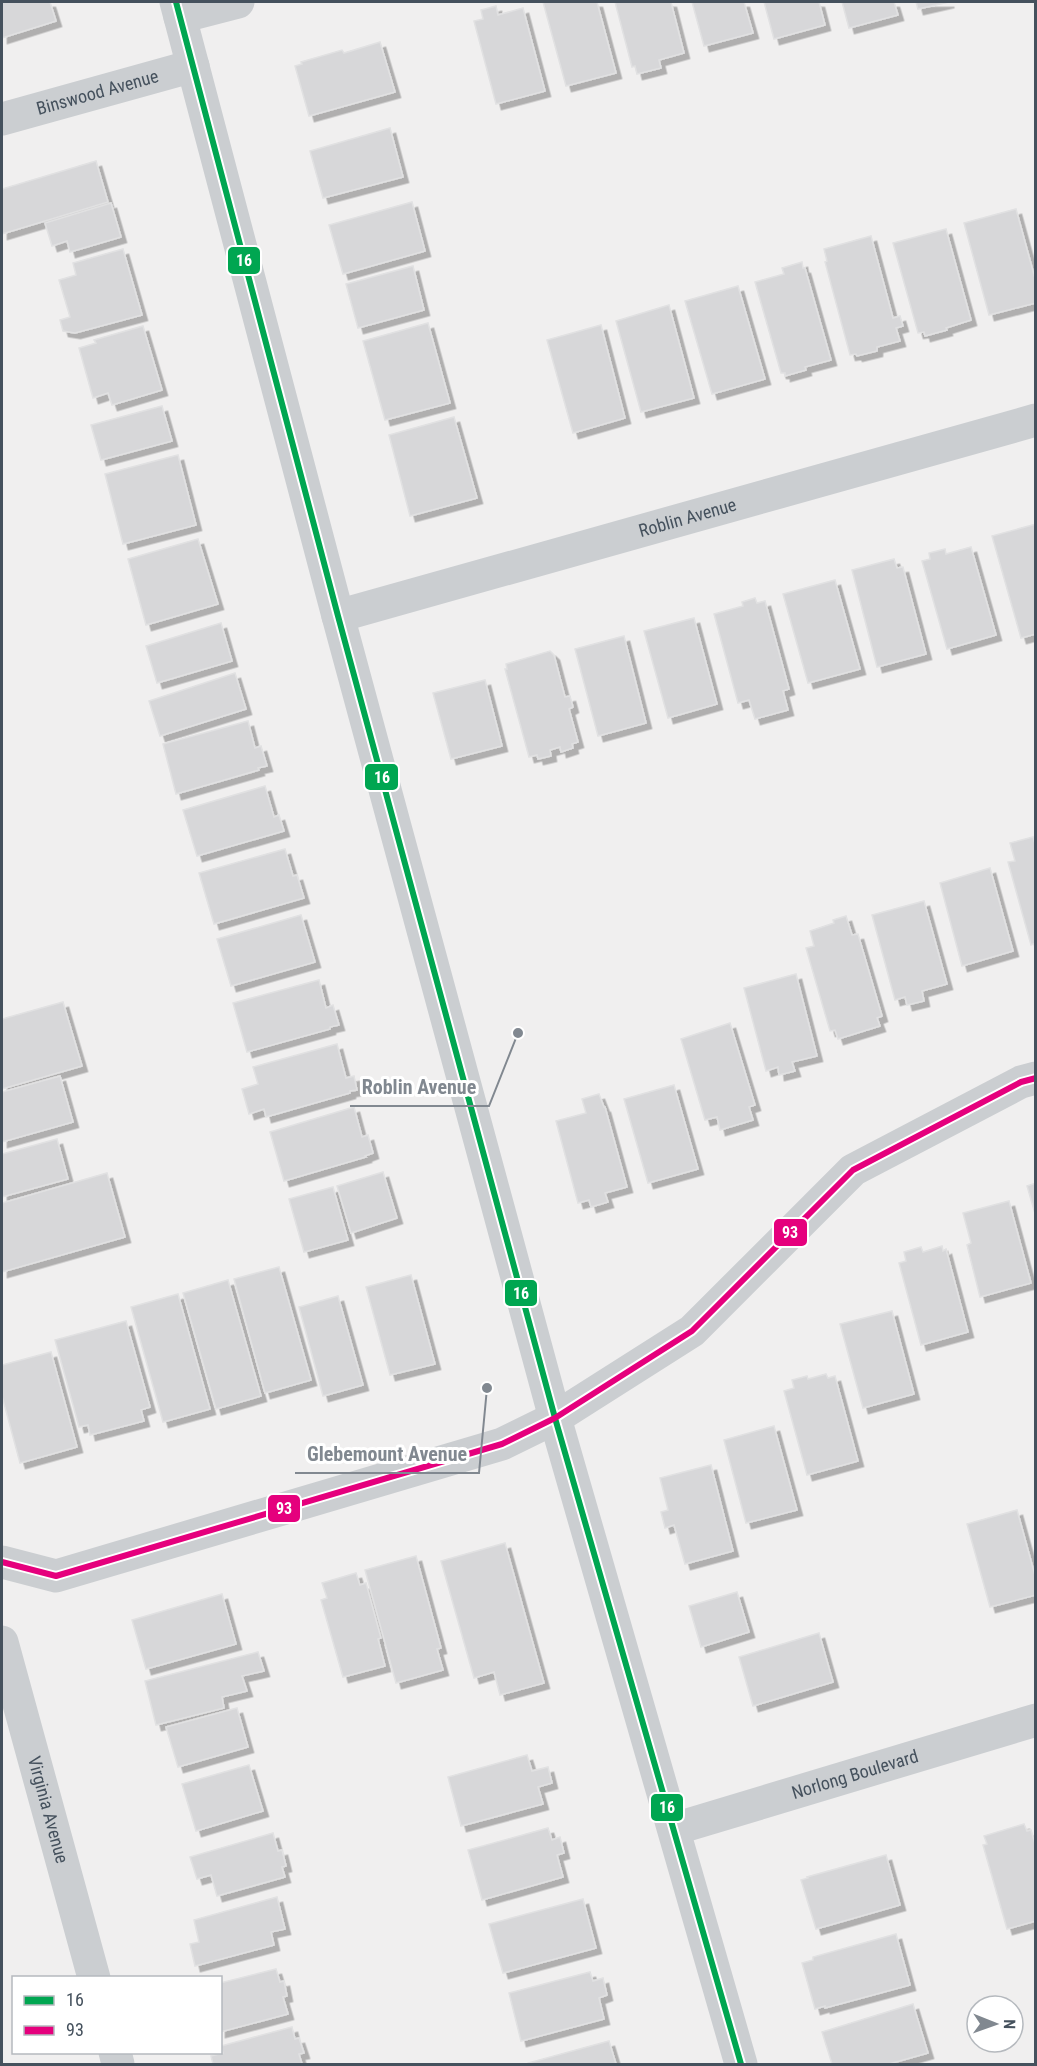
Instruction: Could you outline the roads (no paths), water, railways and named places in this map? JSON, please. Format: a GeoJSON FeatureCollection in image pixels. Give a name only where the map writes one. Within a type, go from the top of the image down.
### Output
{"type":"FeatureCollection","features":[{"type":"Feature","properties":{"kind":"street"},"geometry":{"type":"LineString","coordinates":[[238,2],[178,9],[555,1418],[741,2064]]}},
{"type":"Feature","properties":{"kind":"street","name":"Binswood Avenue"},"geometry":{"type":"LineString","coordinates":[[2,119],[193,66]]}},
{"type":"Feature","properties":{"kind":"street","name":"Roblin Avenue"},"geometry":{"type":"LineString","coordinates":[[339,616],[1035,420]]}},
{"type":"Feature","properties":{"kind":"street"},"geometry":{"type":"LineString","coordinates":[[2,1562],[56,1576],[502,1444],[555,1418],[692,1331],[853,1170],[1021,1082],[1035,1078]]}},
{"type":"Feature","properties":{"kind":"street","name":"Virginia Avenue"},"geometry":{"type":"LineString","coordinates":[[2,1642],[94,1976]]}},
{"type":"Feature","properties":{"kind":"street","name":"Norlong Boulevard"},"geometry":{"type":"LineString","coordinates":[[674,1829],[1035,1720]]}},
{"type":"Feature","properties":{"kind":"place","name":"Roblin Avenue"},"geometry":{"type":"Point","coordinates":[518,1033]}},
{"type":"Feature","properties":{"kind":"place","name":"Glebemount Avenue"},"geometry":{"type":"Point","coordinates":[487,1388]}}]}
